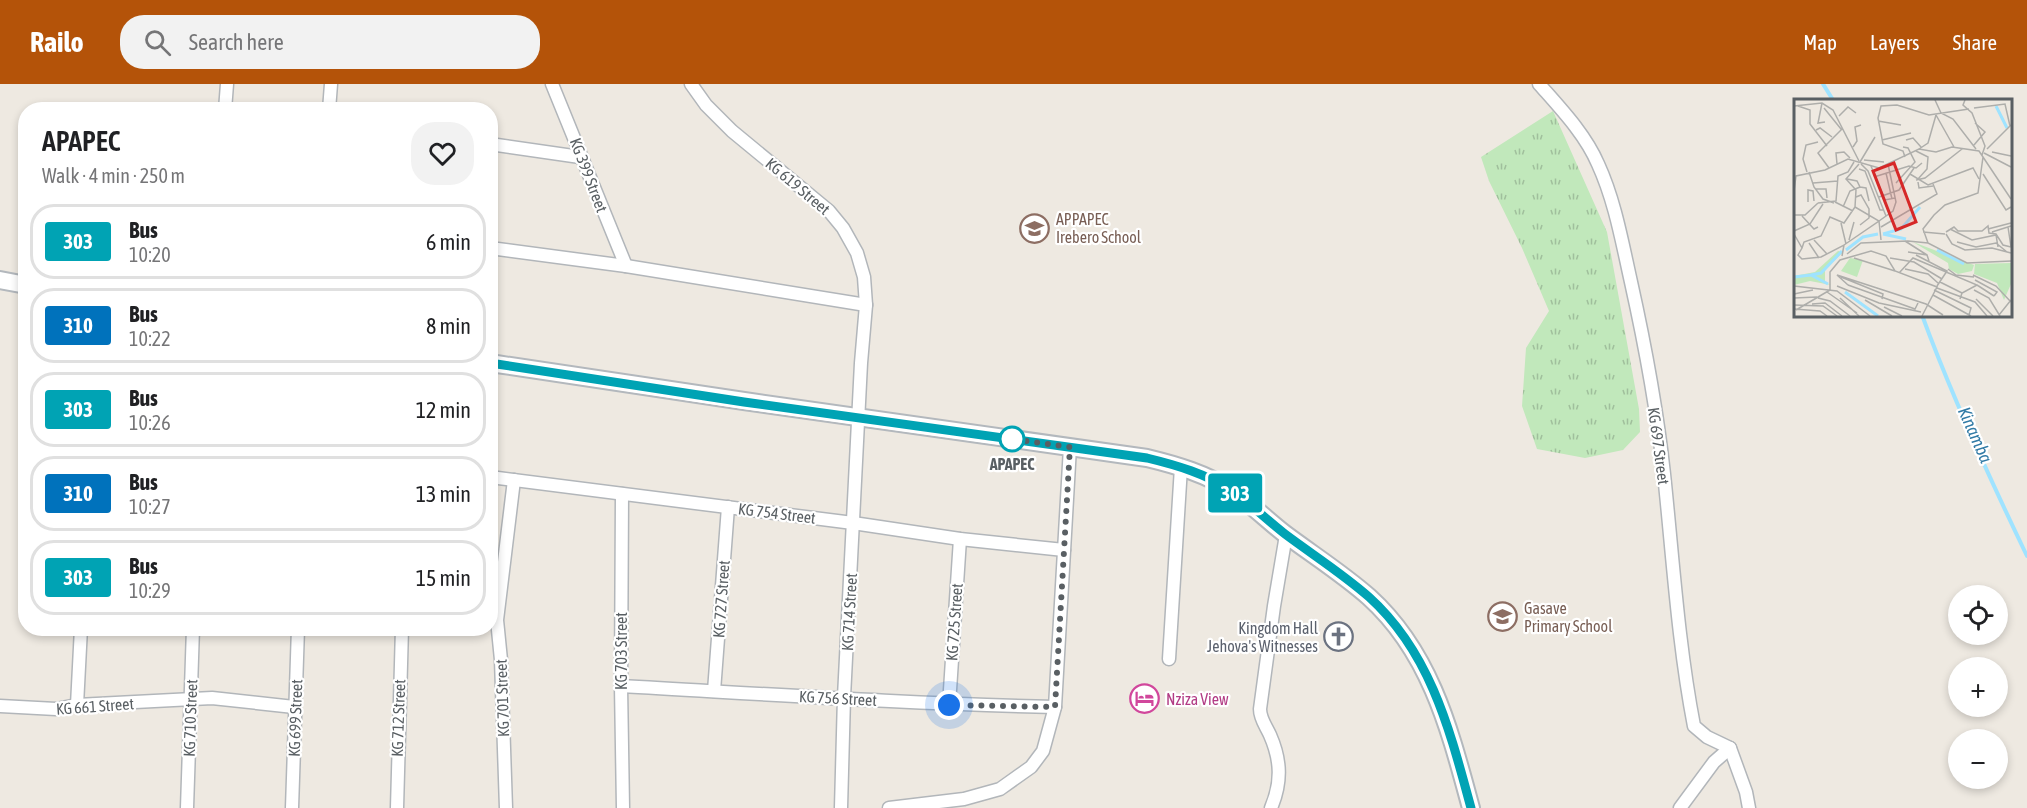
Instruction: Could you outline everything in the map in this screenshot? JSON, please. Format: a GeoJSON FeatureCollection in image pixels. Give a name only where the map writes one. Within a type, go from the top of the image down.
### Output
{"type":"FeatureCollection","features":[{"type":"Feature","properties":{"kind":"main road"},"geometry":{"type":"LineString","coordinates":[[0,280],[18,283]]}},
{"type":"Feature","properties":{"kind":"main road"},"geometry":{"type":"LineString","coordinates":[[498,364],[1147,458],[1181,467],[1206,477],[1231,490],[1370,598],[1409,643],[1425,670],[1436,698],[1472,808]]}},
{"type":"Feature","properties":{"kind":"street"},"geometry":{"type":"LineString","coordinates":[[225,102],[226,84]]}},
{"type":"Feature","properties":{"kind":"street"},"geometry":{"type":"LineString","coordinates":[[330,102],[331,84]]}},
{"type":"Feature","properties":{"kind":"street","name":"KG 399 Street"},"geometry":{"type":"LineString","coordinates":[[552,84],[626,266]]}},
{"type":"Feature","properties":{"kind":"street","name":"KG 619 Street"},"geometry":{"type":"LineString","coordinates":[[691,84],[706,105],[732,131],[829,211],[843,228],[857,253],[864,277],[866,305],[859,417]]}},
{"type":"Feature","properties":{"kind":"street","name":"KG 697 Street"},"geometry":{"type":"LineString","coordinates":[[1539,84],[1562,109],[1590,149],[1598,164],[1615,211],[1642,332],[1664,472],[1684,675],[1694,726],[1707,737],[1730,748]]}},
{"type":"Feature","properties":{"kind":"street"},"geometry":{"type":"LineString","coordinates":[[498,145],[580,157]]}},
{"type":"Feature","properties":{"kind":"street"},"geometry":{"type":"LineString","coordinates":[[498,249],[626,266],[866,305]]}},
{"type":"Feature","properties":{"kind":"street","name":"KG 714 Street"},"geometry":{"type":"LineString","coordinates":[[841,808],[844,697],[859,417]]}},
{"type":"Feature","properties":{"kind":"street"},"geometry":{"type":"LineString","coordinates":[[889,808],[964,799],[1000,789],[1031,767],[1043,751],[1055,707],[1070,447]]}},
{"type":"Feature","properties":{"kind":"street"},"geometry":{"type":"LineString","coordinates":[[1169,659],[1181,467]]}},
{"type":"Feature","properties":{"kind":"street","name":"KG 754 Street"},"geometry":{"type":"LineString","coordinates":[[498,478],[853,523],[960,539],[1064,550]]}},
{"type":"Feature","properties":{"kind":"street","name":"KG 701 Street"},"geometry":{"type":"LineString","coordinates":[[498,612],[514,480]]}},
{"type":"Feature","properties":{"kind":"street","name":"KG 703 Street"},"geometry":{"type":"LineString","coordinates":[[622,494],[623,808]]}},
{"type":"Feature","properties":{"kind":"street","name":"KG 727 Street"},"geometry":{"type":"LineString","coordinates":[[714,691],[728,507]]}},
{"type":"Feature","properties":{"kind":"street"},"geometry":{"type":"LineString","coordinates":[[1271,808],[1278,789],[1280,768],[1269,733],[1260,716],[1260,709],[1286,534]]}},
{"type":"Feature","properties":{"kind":"street","name":"KG 725 Street"},"geometry":{"type":"LineString","coordinates":[[949,705],[960,539]]}},
{"type":"Feature","properties":{"kind":"street","name":"KG 701 Street"},"geometry":{"type":"LineString","coordinates":[[498,630],[506,808]]}},
{"type":"Feature","properties":{"kind":"street"},"geometry":{"type":"LineString","coordinates":[[77,705],[81,636]]}},
{"type":"Feature","properties":{"kind":"street","name":"KG 710 Street"},"geometry":{"type":"LineString","coordinates":[[187,808],[194,636]]}},
{"type":"Feature","properties":{"kind":"street","name":"KG 699 Street"},"geometry":{"type":"LineString","coordinates":[[292,808],[298,636]]}},
{"type":"Feature","properties":{"kind":"street","name":"KG 712 Street"},"geometry":{"type":"LineString","coordinates":[[397,808],[402,636]]}},
{"type":"Feature","properties":{"kind":"street","name":"KG 756 Street"},"geometry":{"type":"LineString","coordinates":[[621,686],[844,697],[949,705],[1055,707]]}},
{"type":"Feature","properties":{"kind":"street","name":"KG 661 Street"},"geometry":{"type":"LineString","coordinates":[[0,706],[57,710],[77,705],[190,698],[230,699],[294,707]]}},
{"type":"Feature","properties":{"kind":"street"},"geometry":{"type":"LineString","coordinates":[[1680,808],[1714,762],[1730,748],[1746,792],[1749,808]]}},
{"type":"Feature","properties":{"kind":"green space"},"geometry":{"type":"Polygon","coordinates":[[[1553,111],[1607,232],[1639,409],[1640,432],[1623,450],[1585,458],[1537,449],[1522,406],[1526,348],[1549,311],[1522,248],[1489,181],[1481,157],[1553,111]]]}},
{"type":"Feature","properties":{"kind":"waterway","name":"Kinamba"},"geometry":{"type":"LineString","coordinates":[[1823,84],[1832,99]]}},
{"type":"Feature","properties":{"kind":"waterway","name":"Kinamba"},"geometry":{"type":"LineString","coordinates":[[1922,316],[1972,437],[2027,556]]}},
{"type":"Feature","properties":{"kind":"bus line","name":"303"},"geometry":{"type":"LineString","coordinates":[[498,364],[744,402],[1147,458],[1181,467],[1206,477],[1231,490],[1333,568],[1370,598],[1394,624],[1409,643],[1425,670],[1460,768],[1471,808]]}},
{"type":"Feature","properties":{"kind":"place","name":"APPAPEC Irebero School"},"geometry":{"type":"Point","coordinates":[1035,228]}},
{"type":"Feature","properties":{"kind":"place","name":"APAPEC"},"geometry":{"type":"Point","coordinates":[1012,439]}},
{"type":"Feature","properties":{"kind":"place","name":"Gasave Primary School"},"geometry":{"type":"Point","coordinates":[1503,617]}},
{"type":"Feature","properties":{"kind":"place","name":"Kingdom Hall Jehova's Witnesses"},"geometry":{"type":"Point","coordinates":[1339,637]}},
{"type":"Feature","properties":{"kind":"place","name":"Nziza View"},"geometry":{"type":"Point","coordinates":[1145,699]}},
{"type":"Feature","properties":{"kind":"route"},"geometry":{"type":"LineString","coordinates":[[949,705],[1055,707],[1070,447],[1004,438],[1012,439]]}}]}
